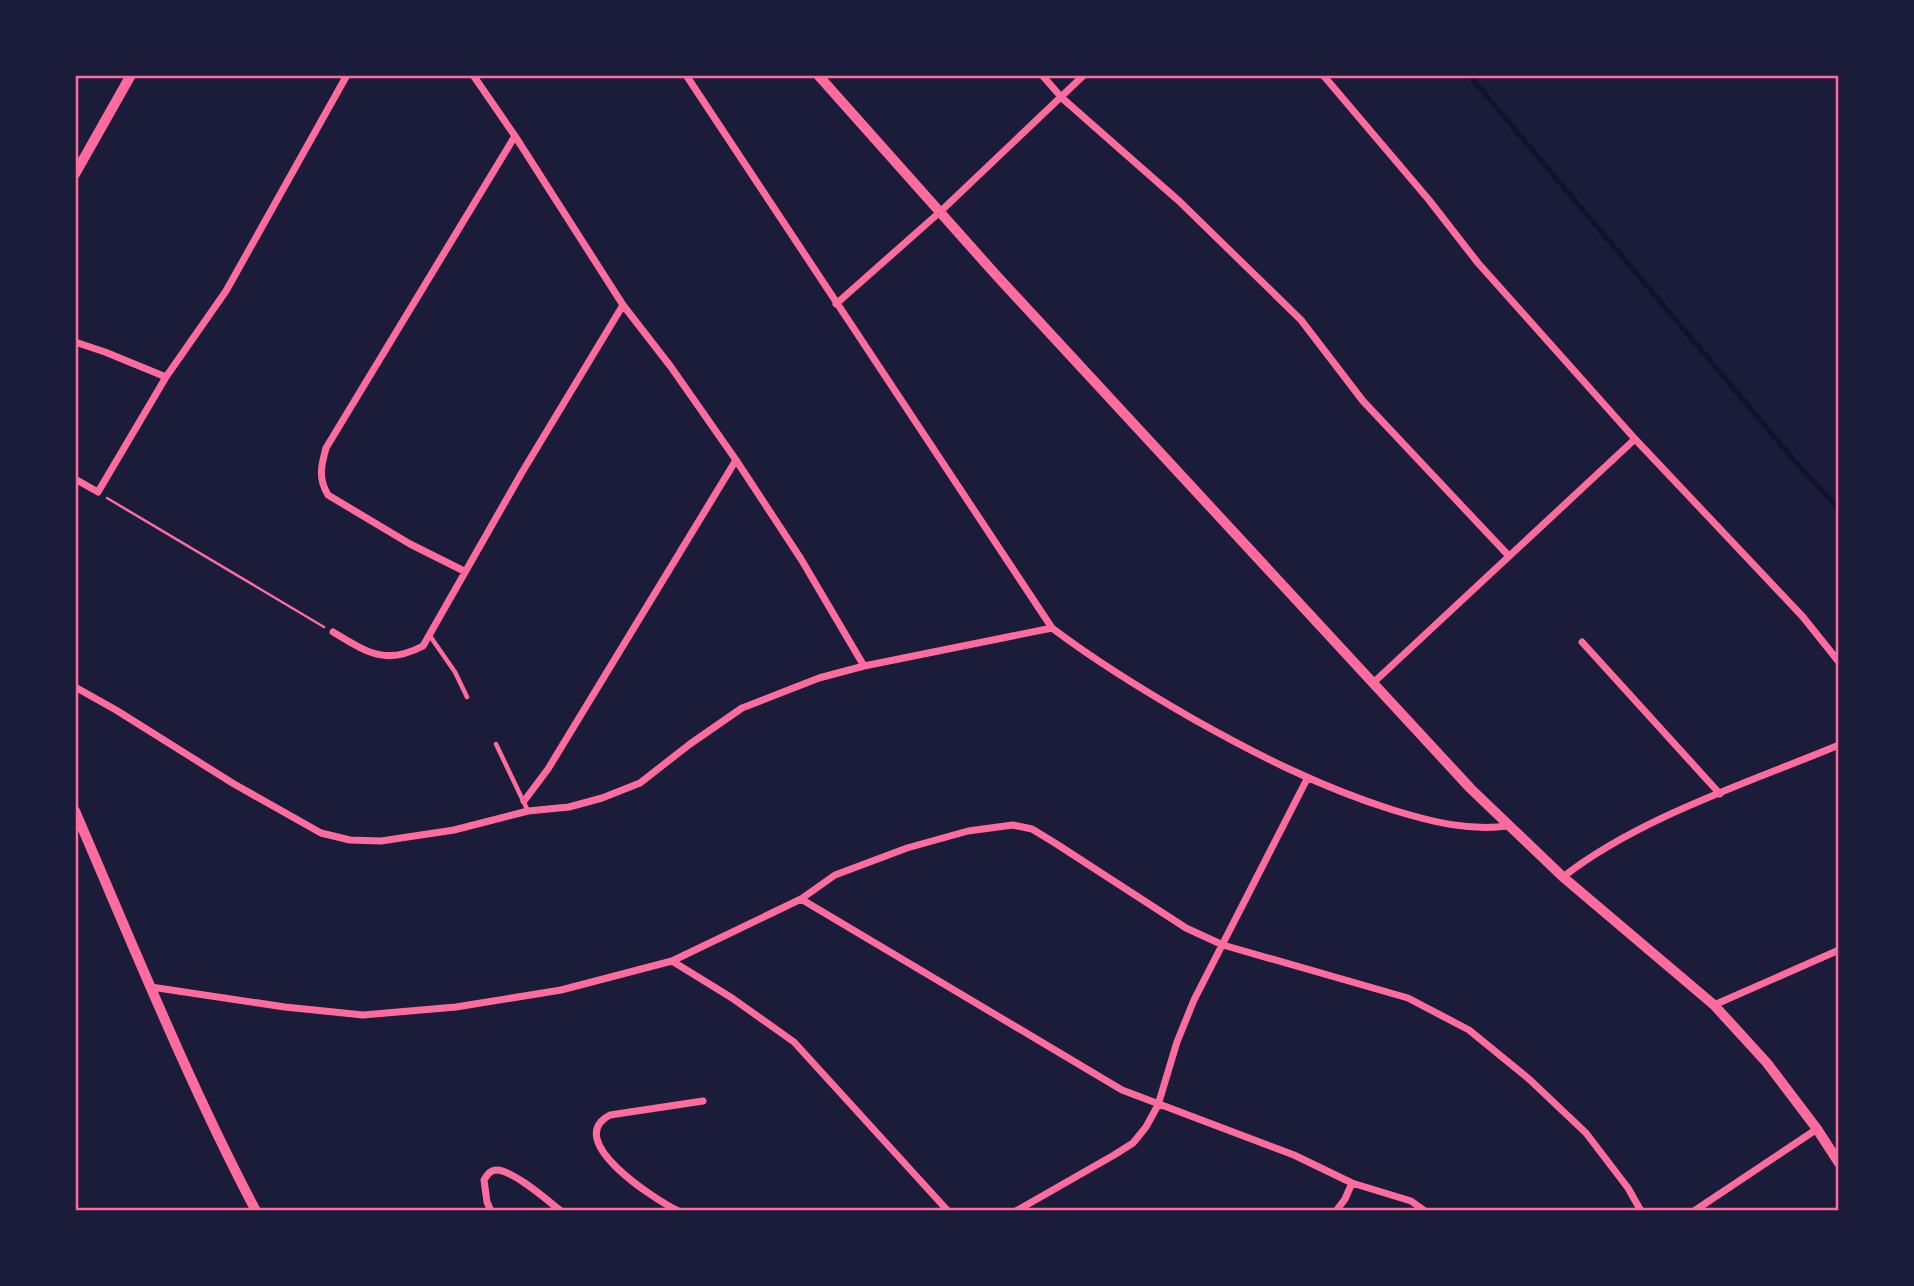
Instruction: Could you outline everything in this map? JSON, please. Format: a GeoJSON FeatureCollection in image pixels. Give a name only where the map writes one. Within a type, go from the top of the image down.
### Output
{"type":"FeatureCollection","features":[{"type":"Feature","properties":{"kind":"street"},"geometry":{"type":"LineString","coordinates":[[76,170],[131,75]]}},
{"type":"Feature","properties":{"kind":"street"},"geometry":{"type":"LineString","coordinates":[[75,479],[98,492],[166,377],[226,291],[347,75]]}},
{"type":"Feature","properties":{"kind":"street"},"geometry":{"type":"LineString","coordinates":[[473,75],[623,305],[671,367],[736,460],[801,559],[864,666]]}},
{"type":"Feature","properties":{"kind":"street"},"geometry":{"type":"LineString","coordinates":[[686,75],[1052,628],[1079,649],[1164,702],[1254,753],[1307,779],[1366,802],[1438,824],[1489,828],[1508,826]]}},
{"type":"Feature","properties":{"kind":"street"},"geometry":{"type":"LineString","coordinates":[[818,75],[996,275],[1508,826],[1563,877],[1714,1005],[1767,1063],[1839,1163]]}},
{"type":"Feature","properties":{"kind":"street"},"geometry":{"type":"LineString","coordinates":[[1042,75],[1062,98],[1179,201],[1301,320],[1363,401],[1508,555]]}},
{"type":"Feature","properties":{"kind":"street"},"geometry":{"type":"LineString","coordinates":[[836,304],[941,211],[1084,75]]}},
{"type":"Feature","properties":{"kind":"street"},"geometry":{"type":"LineString","coordinates":[[1323,75],[1429,200],[1478,263],[1634,439],[1803,617],[1839,662]]}},
{"type":"Feature","properties":{"kind":"street"},"geometry":{"type":"LineString","coordinates":[[464,572],[410,544],[328,495],[321,482],[321,466],[326,448],[515,136]]}},
{"type":"Feature","properties":{"kind":"street"},"geometry":{"type":"LineString","coordinates":[[333,632],[379,656],[396,657],[423,646],[623,305]]}},
{"type":"Feature","properties":{"kind":"street"},"geometry":{"type":"LineString","coordinates":[[75,342],[166,377]]}},
{"type":"Feature","properties":{"kind":"street"},"geometry":{"type":"LineString","coordinates":[[1373,683],[1634,439]]}},
{"type":"Feature","properties":{"kind":"street"},"geometry":{"type":"LineString","coordinates":[[524,801],[548,769],[736,460]]}},
{"type":"Feature","properties":{"kind":"street"},"geometry":{"type":"LineString","coordinates":[[75,687],[116,709],[234,784],[321,833],[350,840],[381,841],[454,830],[528,811],[569,807],[602,798],[640,783],[743,708],[819,678],[864,666],[1052,628]]}},
{"type":"Feature","properties":{"kind":"street"},"geometry":{"type":"LineString","coordinates":[[1582,642],[1720,794]]}},
{"type":"Feature","properties":{"kind":"street"},"geometry":{"type":"LineString","coordinates":[[1563,877],[1608,846],[1720,794],[1839,745]]}},
{"type":"Feature","properties":{"kind":"street"},"geometry":{"type":"LineString","coordinates":[[1016,1211],[1133,1143],[1146,1128],[1158,1105],[1177,1042],[1194,1000],[1307,779]]}},
{"type":"Feature","properties":{"kind":"street"},"geometry":{"type":"LineString","coordinates":[[75,811],[231,1164],[256,1211]]}},
{"type":"Feature","properties":{"kind":"street"},"geometry":{"type":"LineString","coordinates":[[151,987],[285,1007],[363,1015],[456,1007],[561,990],[672,961],[801,899],[835,875],[907,848],[968,831],[1013,825],[1031,830],[1055,843],[1186,928],[1223,945],[1408,998],[1469,1030],[1529,1079],[1587,1133],[1628,1188],[1641,1211]]}},
{"type":"Feature","properties":{"kind":"street"},"geometry":{"type":"LineString","coordinates":[[801,899],[1122,1090],[1294,1155],[1352,1183],[1411,1201],[1425,1211]]}},
{"type":"Feature","properties":{"kind":"street"},"geometry":{"type":"LineString","coordinates":[[1714,1005],[1839,950]]}},
{"type":"Feature","properties":{"kind":"street"},"geometry":{"type":"LineString","coordinates":[[672,961],[732,998],[794,1042],[948,1211]]}},
{"type":"Feature","properties":{"kind":"street"},"geometry":{"type":"LineString","coordinates":[[678,1211],[610,1161],[600,1148],[595,1133],[596,1126],[610,1115],[702,1101]]}},
{"type":"Feature","properties":{"kind":"street"},"geometry":{"type":"LineString","coordinates":[[1694,1211],[1817,1129]]}},
{"type":"Feature","properties":{"kind":"street"},"geometry":{"type":"LineString","coordinates":[[491,1211],[484,1180],[492,1171],[498,1170],[512,1175],[561,1211]]}},
{"type":"Feature","properties":{"kind":"street"},"geometry":{"type":"LineString","coordinates":[[1336,1211],[1352,1183]]}},
{"type":"Feature","properties":{"kind":"lane"},"geometry":{"type":"LineString","coordinates":[[429,635],[455,672],[467,697]]}},
{"type":"Feature","properties":{"kind":"lane"},"geometry":{"type":"LineString","coordinates":[[496,744],[528,811]]}},
{"type":"Feature","properties":{"kind":"path"},"geometry":{"type":"LineString","coordinates":[[98,492],[333,632]]}},
{"type":"Feature","properties":{"kind":"waterway"},"geometry":{"type":"LineString","coordinates":[[1469,75],[1799,466],[1839,509]]}}]}
